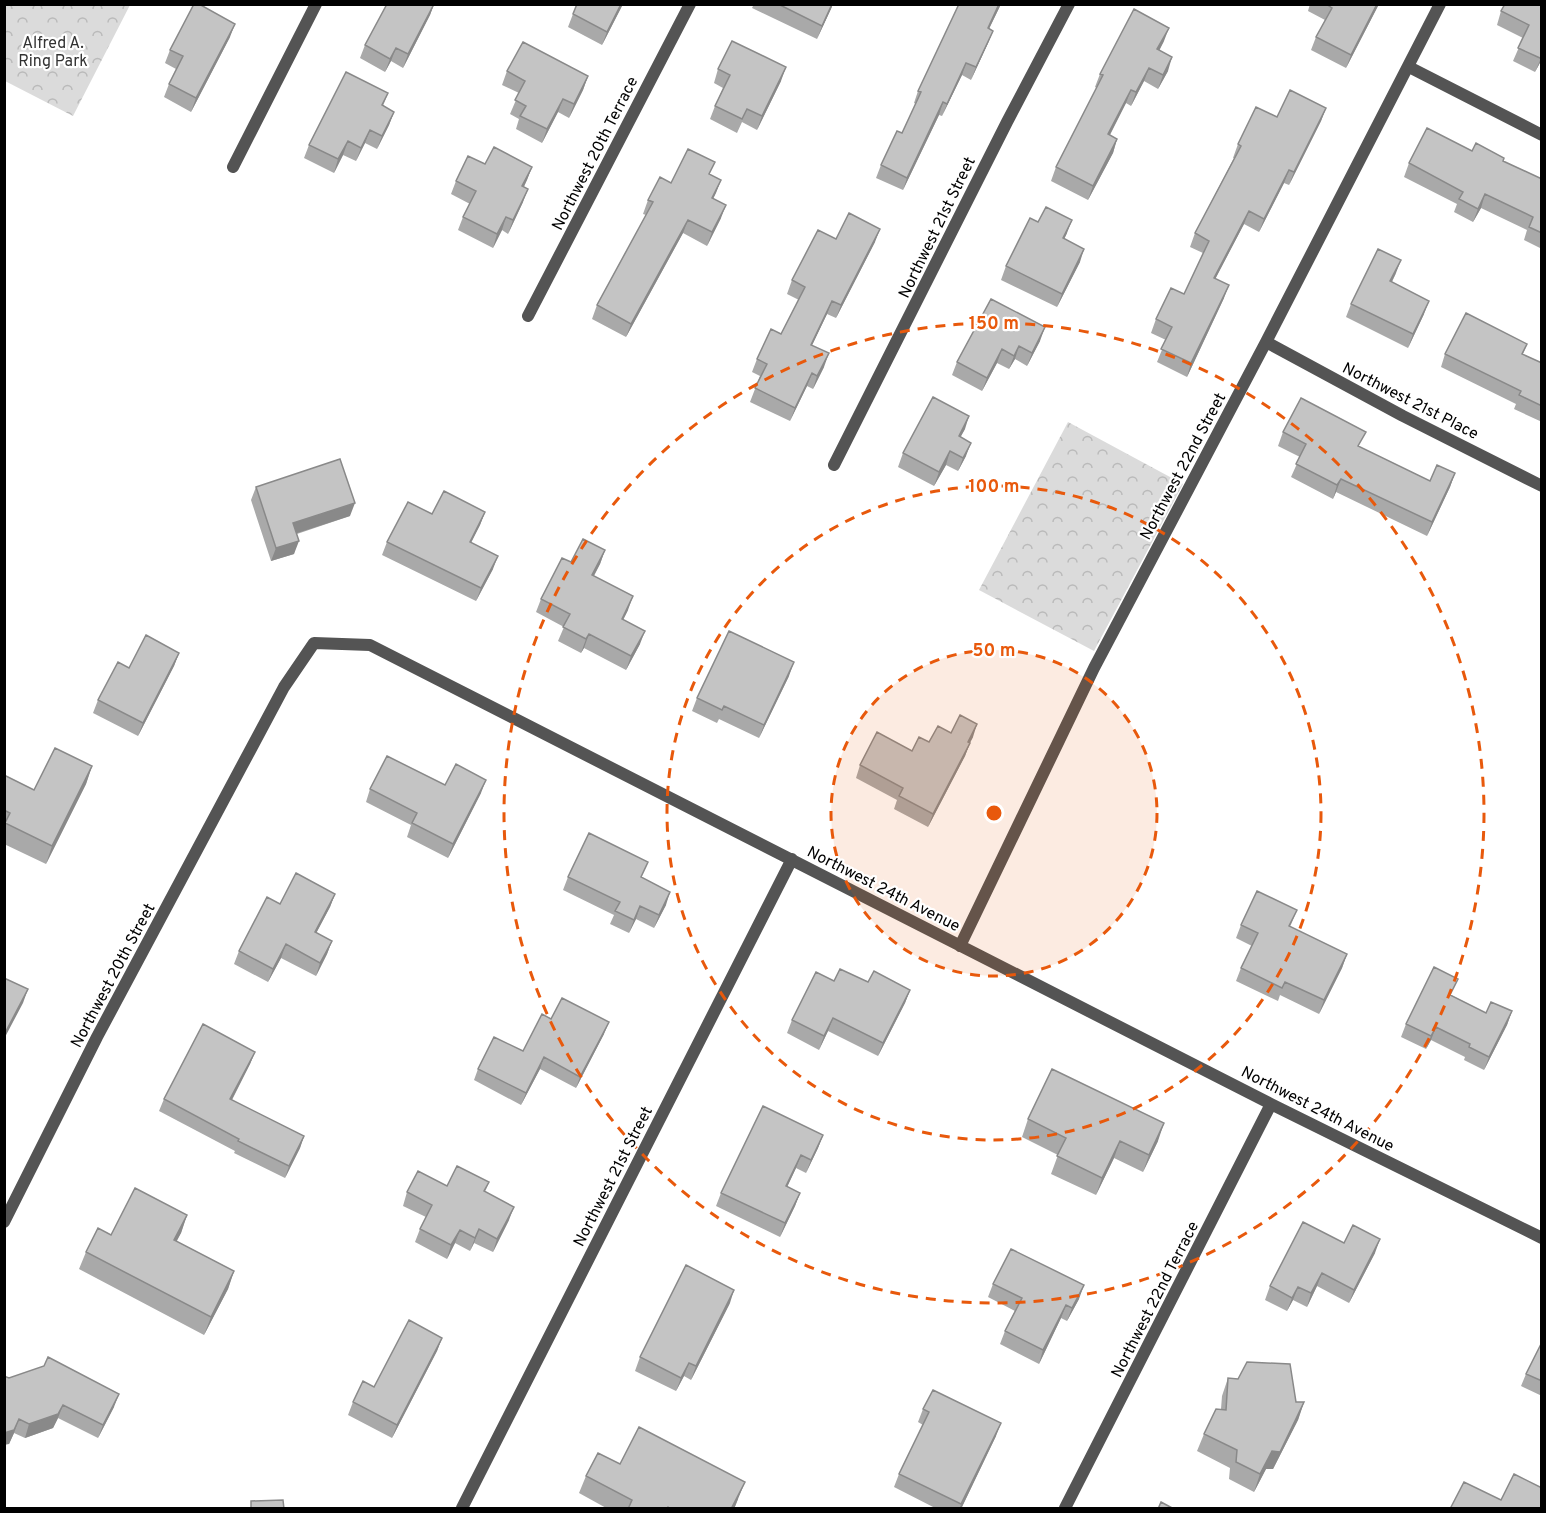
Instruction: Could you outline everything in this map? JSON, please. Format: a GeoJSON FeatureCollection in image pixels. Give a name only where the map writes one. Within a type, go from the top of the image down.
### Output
{"type":"FeatureCollection","features":[{"type":"Feature","properties":{"kind":"street"},"geometry":{"type":"LineString","coordinates":[[233,168],[316,4]]}},
{"type":"Feature","properties":{"kind":"street","name":"Northwest 20th Terrace"},"geometry":{"type":"LineString","coordinates":[[528,316],[690,4]]}},
{"type":"Feature","properties":{"kind":"street","name":"Northwest 21st Street"},"geometry":{"type":"LineString","coordinates":[[834,465],[1069,4]]}},
{"type":"Feature","properties":{"kind":"street","name":"Northwest 22nd Street"},"geometry":{"type":"LineString","coordinates":[[960,946],[1090,675],[1266,342],[1440,4]]}},
{"type":"Feature","properties":{"kind":"street"},"geometry":{"type":"LineString","coordinates":[[1408,67],[1542,135]]}},
{"type":"Feature","properties":{"kind":"street","name":"Northwest 21st Place"},"geometry":{"type":"LineString","coordinates":[[1266,342],[1403,416],[1542,486]]}},
{"type":"Feature","properties":{"kind":"street","name":"Northwest 24th Avenue"},"geometry":{"type":"LineString","coordinates":[[253,746],[284,687],[315,643],[370,645],[1271,1104],[1542,1238]]}},
{"type":"Feature","properties":{"kind":"street","name":"Northwest 20th Street"},"geometry":{"type":"LineString","coordinates":[[4,1222],[97,1037],[253,746]]}},
{"type":"Feature","properties":{"kind":"street","name":"Northwest 21st Street"},"geometry":{"type":"LineString","coordinates":[[462,1509],[792,859]]}},
{"type":"Feature","properties":{"kind":"street","name":"Northwest 22nd Terrace"},"geometry":{"type":"LineString","coordinates":[[1065,1509],[1271,1104]]}},
{"type":"Feature","properties":{"kind":"green space","name":"Alfred A. Ring Park"},"geometry":{"type":"Polygon","coordinates":[[[4,5],[130,5],[73,116],[5,81],[4,5]]]}},
{"type":"Feature","properties":{"kind":"green space"},"geometry":{"type":"Polygon","coordinates":[[[1068,422],[1183,484],[1094,651],[979,590],[1068,422]]]}},
{"type":"Feature","properties":{"kind":"building"},"geometry":{"type":"Polygon","coordinates":[[[194,4],[199,4],[235,24],[196,98],[169,84],[183,56],[170,50],[194,4]]]}},
{"type":"Feature","properties":{"kind":"building"},"geometry":{"type":"Polygon","coordinates":[[[387,4],[434,4],[408,54],[396,48],[390,59],[365,45],[387,4]]]}},
{"type":"Feature","properties":{"kind":"building"},"geometry":{"type":"Polygon","coordinates":[[[577,4],[621,4],[607,32],[573,14],[577,4]]]}},
{"type":"Feature","properties":{"kind":"building"},"geometry":{"type":"Polygon","coordinates":[[[778,4],[832,4],[822,26],[778,4]]]}},
{"type":"Feature","properties":{"kind":"building"},"geometry":{"type":"Polygon","coordinates":[[[959,4],[999,4],[988,28],[993,31],[976,67],[966,63],[947,104],[943,102],[907,178],[881,165],[897,131],[902,133],[921,92],[918,91],[959,4]]]}},
{"type":"Feature","properties":{"kind":"building"},"geometry":{"type":"Polygon","coordinates":[[[1326,4],[1377,4],[1351,55],[1316,37],[1332,8],[1326,4]]]}},
{"type":"Feature","properties":{"kind":"building"},"geometry":{"type":"Polygon","coordinates":[[[1505,4],[1542,4],[1542,56],[1540,58],[1518,48],[1529,25],[1501,11],[1505,4]]]}},
{"type":"Feature","properties":{"kind":"building"},"geometry":{"type":"Polygon","coordinates":[[[1134,9],[1169,28],[1157,49],[1172,57],[1163,75],[1149,68],[1136,92],[1131,90],[1108,134],[1117,139],[1093,186],[1056,167],[1134,9]]]}},
{"type":"Feature","properties":{"kind":"building"},"geometry":{"type":"Polygon","coordinates":[[[732,41],[786,67],[762,116],[747,109],[742,119],[715,106],[730,75],[718,69],[732,41]]]}},
{"type":"Feature","properties":{"kind":"building"},"geometry":{"type":"Polygon","coordinates":[[[523,42],[588,76],[574,104],[563,99],[547,129],[520,116],[526,106],[515,100],[525,81],[507,71],[523,42]]]}},
{"type":"Feature","properties":{"kind":"building"},"geometry":{"type":"Polygon","coordinates":[[[346,72],[388,93],[382,105],[394,112],[382,136],[370,130],[361,148],[348,141],[338,159],[309,145],[346,72]]]}},
{"type":"Feature","properties":{"kind":"building"},"geometry":{"type":"Polygon","coordinates":[[[1290,90],[1326,108],[1294,172],[1289,170],[1264,219],[1249,211],[1214,278],[1229,285],[1191,363],[1161,349],[1172,327],[1156,319],[1171,288],[1184,294],[1209,241],[1195,233],[1241,146],[1238,144],[1256,107],[1277,117],[1290,90]]]}},
{"type":"Feature","properties":{"kind":"building"},"geometry":{"type":"Polygon","coordinates":[[[1427,128],[1472,151],[1476,143],[1504,158],[1503,161],[1542,179],[1542,233],[1529,227],[1533,217],[1485,194],[1478,209],[1459,199],[1463,192],[1409,163],[1427,128]]]}},
{"type":"Feature","properties":{"kind":"building"},"geometry":{"type":"Polygon","coordinates":[[[494,147],[532,167],[522,186],[528,189],[513,220],[506,217],[497,234],[463,217],[476,191],[456,181],[468,156],[485,164],[494,147]]]}},
{"type":"Feature","properties":{"kind":"building"},"geometry":{"type":"Polygon","coordinates":[[[688,149],[715,162],[709,174],[721,180],[712,198],[726,205],[712,232],[688,220],[631,324],[597,305],[653,202],[648,200],[660,177],[671,183],[688,149]]]}},
{"type":"Feature","properties":{"kind":"building"},"geometry":{"type":"Polygon","coordinates":[[[1046,207],[1072,220],[1063,238],[1084,249],[1062,294],[1006,266],[1030,218],[1038,222],[1046,207]]]}},
{"type":"Feature","properties":{"kind":"building"},"geometry":{"type":"Polygon","coordinates":[[[849,213],[880,229],[841,305],[832,301],[811,345],[829,353],[817,376],[812,373],[795,408],[755,388],[767,364],[757,359],[771,329],[781,334],[805,287],[792,280],[818,230],[836,239],[849,213]]]}},
{"type":"Feature","properties":{"kind":"building"},"geometry":{"type":"Polygon","coordinates":[[[1378,249],[1401,260],[1390,281],[1429,301],[1413,334],[1351,304],[1378,249]]]}},
{"type":"Feature","properties":{"kind":"building"},"geometry":{"type":"Polygon","coordinates":[[[991,299],[1045,327],[1032,353],[1019,346],[1014,356],[1002,349],[987,378],[957,362],[991,299]]]}},
{"type":"Feature","properties":{"kind":"building"},"geometry":{"type":"Polygon","coordinates":[[[1466,313],[1527,344],[1522,354],[1542,363],[1542,406],[1519,395],[1521,391],[1445,354],[1466,313]]]}},
{"type":"Feature","properties":{"kind":"building"},"geometry":{"type":"Polygon","coordinates":[[[933,397],[969,416],[959,436],[971,443],[963,458],[950,451],[939,472],[903,453],[933,397]]]}},
{"type":"Feature","properties":{"kind":"building"},"geometry":{"type":"Polygon","coordinates":[[[1301,398],[1366,432],[1358,446],[1430,481],[1437,465],[1455,473],[1432,522],[1341,479],[1337,485],[1296,464],[1306,444],[1283,432],[1301,398]]]}},
{"type":"Feature","properties":{"kind":"building"},"geometry":{"type":"Polygon","coordinates":[[[340,459],[355,503],[293,523],[299,541],[276,548],[256,487],[340,459]]]}},
{"type":"Feature","properties":{"kind":"building"},"geometry":{"type":"Polygon","coordinates":[[[444,491],[485,512],[470,542],[498,556],[481,588],[387,542],[408,502],[432,514],[444,491]]]}},
{"type":"Feature","properties":{"kind":"building"},"geometry":{"type":"Polygon","coordinates":[[[583,539],[605,550],[592,575],[633,596],[622,619],[645,631],[631,656],[589,634],[586,639],[563,627],[570,614],[541,599],[562,558],[571,562],[583,539]]]}},
{"type":"Feature","properties":{"kind":"building"},"geometry":{"type":"Polygon","coordinates":[[[729,631],[794,662],[764,725],[724,706],[722,710],[697,698],[729,631]]]}},
{"type":"Feature","properties":{"kind":"building"},"geometry":{"type":"Polygon","coordinates":[[[146,635],[179,653],[143,723],[98,700],[118,662],[129,668],[146,635]]]}},
{"type":"Feature","properties":{"kind":"building"},"geometry":{"type":"Polygon","coordinates":[[[960,715],[977,724],[968,742],[970,743],[933,814],[899,796],[903,788],[860,765],[877,732],[912,751],[919,737],[929,742],[938,726],[951,733],[960,715]]]}},
{"type":"Feature","properties":{"kind":"building"},"geometry":{"type":"Polygon","coordinates":[[[55,748],[92,766],[52,846],[5,823],[10,813],[4,810],[4,775],[34,790],[55,748]]]}},
{"type":"Feature","properties":{"kind":"building"},"geometry":{"type":"Polygon","coordinates":[[[387,756],[445,785],[456,764],[486,780],[453,844],[412,823],[417,813],[370,789],[387,756]]]}},
{"type":"Feature","properties":{"kind":"building"},"geometry":{"type":"Polygon","coordinates":[[[589,833],[648,862],[641,877],[670,892],[659,915],[640,906],[634,920],[615,911],[620,902],[568,877],[589,833]]]}},
{"type":"Feature","properties":{"kind":"building"},"geometry":{"type":"Polygon","coordinates":[[[296,873],[335,894],[315,932],[332,941],[320,963],[286,944],[273,969],[239,951],[267,897],[280,904],[296,873]]]}},
{"type":"Feature","properties":{"kind":"building"},"geometry":{"type":"Polygon","coordinates":[[[1257,891],[1297,910],[1289,926],[1347,954],[1324,1000],[1285,982],[1282,988],[1241,968],[1258,933],[1241,925],[1257,891]]]}},
{"type":"Feature","properties":{"kind":"building"},"geometry":{"type":"Polygon","coordinates":[[[1434,967],[1458,979],[1450,995],[1486,1013],[1491,1002],[1512,1011],[1489,1057],[1469,1047],[1470,1044],[1436,1027],[1431,1036],[1406,1024],[1434,967]]]}},
{"type":"Feature","properties":{"kind":"building"},"geometry":{"type":"Polygon","coordinates":[[[840,969],[868,982],[874,971],[910,990],[883,1043],[833,1018],[824,1036],[792,1020],[816,972],[834,981],[840,969]]]}},
{"type":"Feature","properties":{"kind":"building"},"geometry":{"type":"Polygon","coordinates":[[[4,978],[28,989],[4,1035],[4,978]]]}},
{"type":"Feature","properties":{"kind":"building"},"geometry":{"type":"Polygon","coordinates":[[[562,998],[609,1022],[580,1077],[544,1057],[526,1093],[478,1069],[494,1037],[523,1051],[542,1014],[551,1019],[562,998]]]}},
{"type":"Feature","properties":{"kind":"building"},"geometry":{"type":"Polygon","coordinates":[[[203,1024],[255,1052],[230,1099],[304,1136],[289,1166],[238,1141],[239,1139],[164,1099],[203,1024]]]}},
{"type":"Feature","properties":{"kind":"building"},"geometry":{"type":"Polygon","coordinates":[[[1052,1069],[1164,1123],[1149,1155],[1120,1141],[1102,1178],[1057,1156],[1066,1138],[1028,1119],[1052,1069]]]}},
{"type":"Feature","properties":{"kind":"building"},"geometry":{"type":"Polygon","coordinates":[[[763,1106],[823,1135],[811,1160],[801,1155],[786,1186],[800,1193],[785,1223],[721,1193],[763,1106]]]}},
{"type":"Feature","properties":{"kind":"building"},"geometry":{"type":"Polygon","coordinates":[[[457,1166],[489,1182],[484,1191],[514,1207],[497,1239],[479,1229],[475,1238],[460,1230],[451,1245],[420,1229],[432,1205],[407,1192],[418,1171],[447,1186],[457,1166]]]}},
{"type":"Feature","properties":{"kind":"building"},"geometry":{"type":"Polygon","coordinates":[[[135,1188],[187,1215],[174,1240],[234,1271],[211,1317],[86,1252],[98,1228],[111,1235],[135,1188]]]}},
{"type":"Feature","properties":{"kind":"building"},"geometry":{"type":"Polygon","coordinates":[[[1303,1222],[1344,1243],[1353,1225],[1380,1239],[1354,1290],[1322,1273],[1311,1293],[1298,1287],[1292,1298],[1270,1286],[1303,1222]]]}},
{"type":"Feature","properties":{"kind":"building"},"geometry":{"type":"Polygon","coordinates":[[[1011,1249],[1084,1285],[1072,1308],[1066,1305],[1043,1350],[1005,1331],[1022,1298],[993,1284],[1011,1249]]]}},
{"type":"Feature","properties":{"kind":"building"},"geometry":{"type":"Polygon","coordinates":[[[686,1265],[734,1290],[696,1366],[689,1363],[681,1378],[640,1357],[686,1265]]]}},
{"type":"Feature","properties":{"kind":"building"},"geometry":{"type":"Polygon","coordinates":[[[409,1320],[442,1338],[397,1425],[353,1402],[363,1381],[374,1387],[409,1320]]]}},
{"type":"Feature","properties":{"kind":"building"},"geometry":{"type":"Polygon","coordinates":[[[1542,1342],[1542,1381],[1526,1374],[1542,1342]]]}},
{"type":"Feature","properties":{"kind":"building"},"geometry":{"type":"Polygon","coordinates":[[[48,1357],[119,1394],[103,1425],[63,1405],[58,1414],[29,1424],[19,1419],[14,1430],[4,1433],[4,1376],[9,1378],[44,1366],[48,1357]]]}},
{"type":"Feature","properties":{"kind":"building"},"geometry":{"type":"Polygon","coordinates":[[[1247,1362],[1290,1364],[1296,1402],[1304,1402],[1280,1452],[1272,1451],[1260,1474],[1236,1462],[1237,1450],[1204,1434],[1216,1409],[1226,1410],[1228,1378],[1238,1379],[1247,1362]]]}},
{"type":"Feature","properties":{"kind":"building"},"geometry":{"type":"Polygon","coordinates":[[[933,1390],[1001,1423],[961,1504],[899,1474],[929,1412],[923,1409],[933,1390]]]}},
{"type":"Feature","properties":{"kind":"building"},"geometry":{"type":"Polygon","coordinates":[[[639,1427],[745,1482],[731,1509],[671,1509],[668,1507],[667,1509],[628,1509],[632,1500],[586,1476],[598,1453],[620,1464],[639,1427]]]}},
{"type":"Feature","properties":{"kind":"building"},"geometry":{"type":"Polygon","coordinates":[[[1514,1474],[1542,1488],[1541,1509],[1450,1509],[1464,1482],[1501,1500],[1514,1474]]]}},
{"type":"Feature","properties":{"kind":"building"},"geometry":{"type":"Polygon","coordinates":[[[283,1500],[284,1509],[251,1509],[251,1501],[283,1500]]]}},
{"type":"Feature","properties":{"kind":"building"},"geometry":{"type":"Polygon","coordinates":[[[1161,1502],[1174,1509],[1158,1509],[1161,1502]]]}}]}
